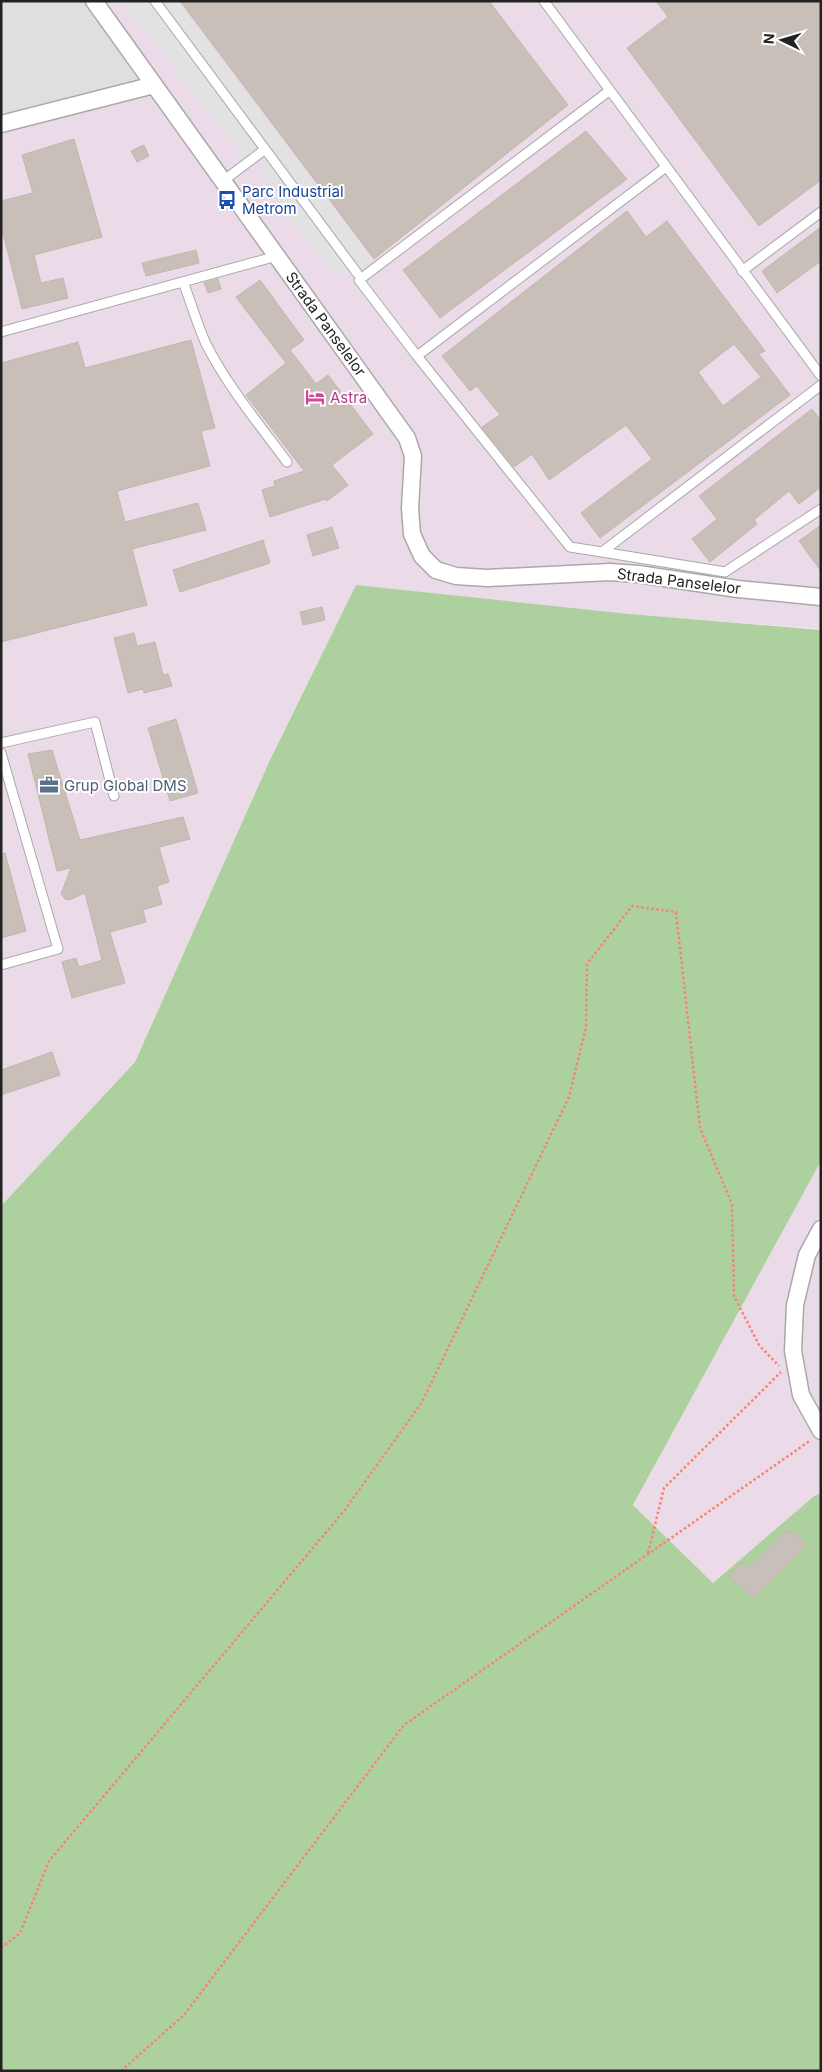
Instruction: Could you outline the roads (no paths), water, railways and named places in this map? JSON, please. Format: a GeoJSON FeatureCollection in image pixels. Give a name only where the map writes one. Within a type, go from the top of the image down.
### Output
{"type":"FeatureCollection","features":[{"type":"Feature","properties":{"kind":"street","name":"Strada Panselelor"},"geometry":{"type":"LineString","coordinates":[[94,1],[407,438],[413,456],[410,508],[412,534],[422,556],[436,570],[456,576],[487,578],[610,572],[638,574],[738,590],[821,597]]}},
{"type":"Feature","properties":{"kind":"street"},"geometry":{"type":"LineString","coordinates":[[1,124],[154,86]]}},
{"type":"Feature","properties":{"kind":"street"},"geometry":{"type":"LineString","coordinates":[[817,1435],[801,1395],[793,1351],[795,1305],[807,1255],[821,1229]]}},
{"type":"Feature","properties":{"kind":"lane"},"geometry":{"type":"LineString","coordinates":[[154,1],[357,273]]}},
{"type":"Feature","properties":{"kind":"lane"},"geometry":{"type":"LineString","coordinates":[[544,1],[821,376]]}},
{"type":"Feature","properties":{"kind":"lane"},"geometry":{"type":"LineString","coordinates":[[609,91],[360,280],[417,356],[570,547],[725,572],[821,509]]}},
{"type":"Feature","properties":{"kind":"lane"},"geometry":{"type":"LineString","coordinates":[[223,181],[264,150]]}},
{"type":"Feature","properties":{"kind":"lane"},"geometry":{"type":"LineString","coordinates":[[417,356],[666,167]]}},
{"type":"Feature","properties":{"kind":"lane"},"geometry":{"type":"LineString","coordinates":[[742,271],[821,212]]}},
{"type":"Feature","properties":{"kind":"lane"},"geometry":{"type":"LineString","coordinates":[[1,332],[277,256]]}},
{"type":"Feature","properties":{"kind":"lane"},"geometry":{"type":"LineString","coordinates":[[183,282],[206,343],[219,366],[245,406],[287,462]]}},
{"type":"Feature","properties":{"kind":"lane"},"geometry":{"type":"LineString","coordinates":[[602,552],[821,385]]}},
{"type":"Feature","properties":{"kind":"lane"},"geometry":{"type":"LineString","coordinates":[[1,743],[95,722],[114,796]]}},
{"type":"Feature","properties":{"kind":"lane"},"geometry":{"type":"LineString","coordinates":[[1,753],[58,949],[1,965]]}},
{"type":"Feature","properties":{"kind":"place","name":"Parc Industrial Metrom"},"geometry":{"type":"Point","coordinates":[227,200]}},
{"type":"Feature","properties":{"kind":"place","name":"Astra"},"geometry":{"type":"Point","coordinates":[315,397]}},
{"type":"Feature","properties":{"kind":"place","name":"Grup Global DMS"},"geometry":{"type":"Point","coordinates":[49,785]}}]}
